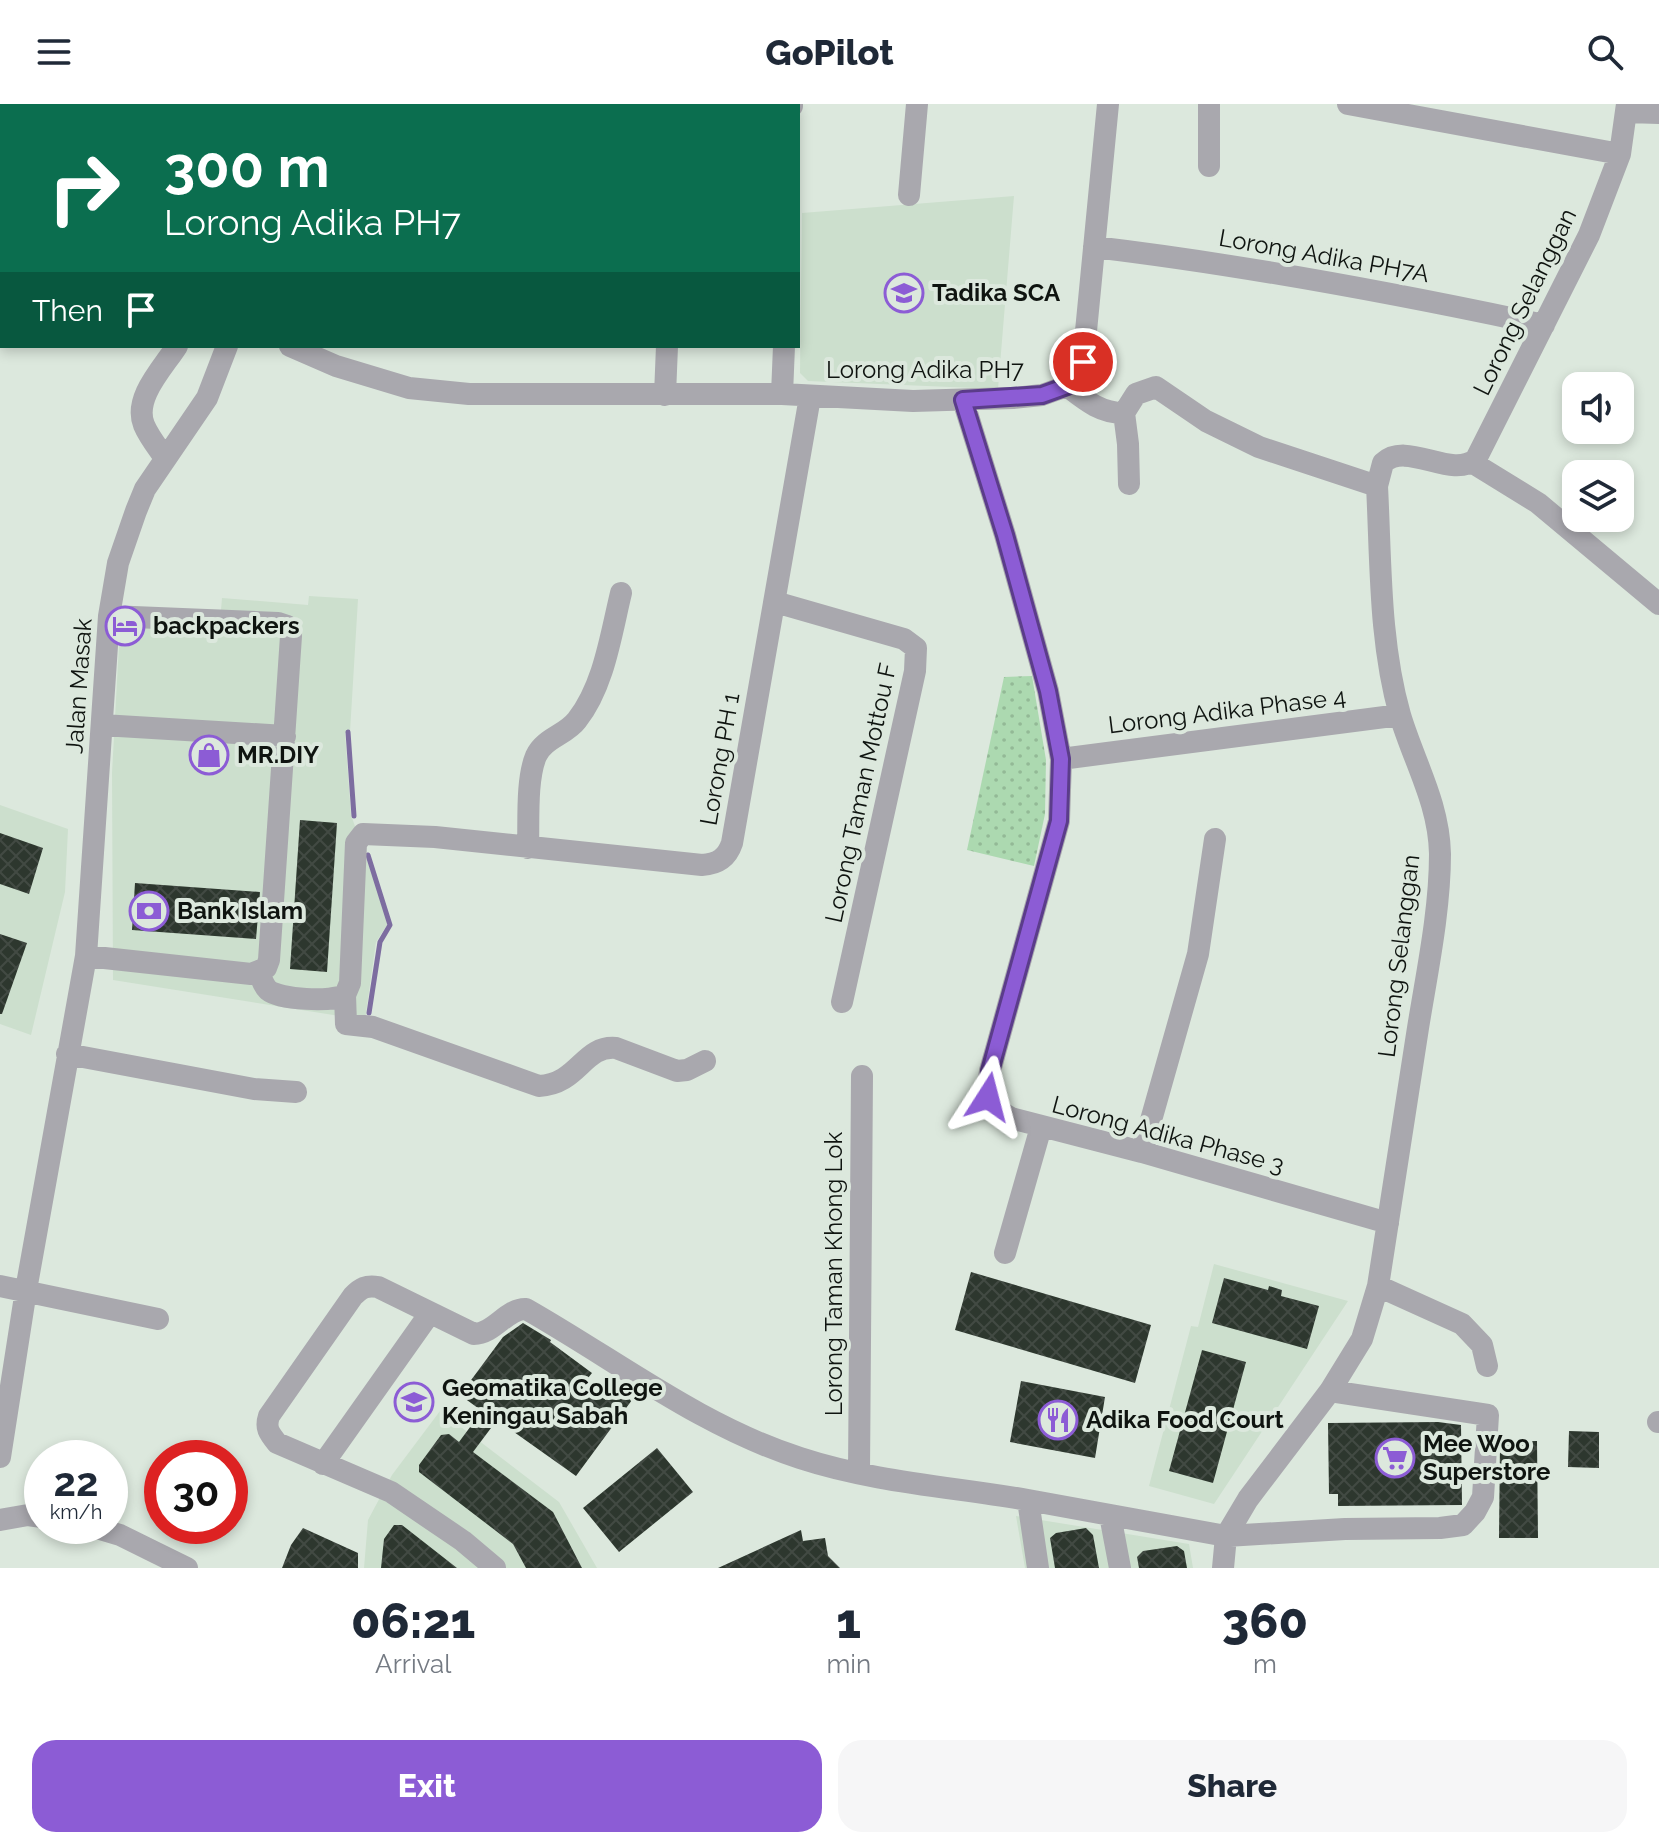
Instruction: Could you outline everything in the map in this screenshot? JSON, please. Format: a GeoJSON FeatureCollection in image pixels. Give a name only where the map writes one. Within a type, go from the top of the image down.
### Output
{"type":"FeatureCollection","features":[{"type":"Feature","properties":{"kind":"street"},"geometry":{"type":"LineString","coordinates":[[909,195],[917,104]]}},
{"type":"Feature","properties":{"kind":"street"},"geometry":{"type":"LineString","coordinates":[[1108,104],[1083,362],[1067,386],[1089,404],[1109,413],[1124,413]]}},
{"type":"Feature","properties":{"kind":"street"},"geometry":{"type":"LineString","coordinates":[[1209,104],[1209,166]]}},
{"type":"Feature","properties":{"kind":"street"},"geometry":{"type":"LineString","coordinates":[[1348,104],[1620,154]]}},
{"type":"Feature","properties":{"kind":"street"},"geometry":{"type":"LineString","coordinates":[[1627,108],[1659,113]]}},
{"type":"Feature","properties":{"kind":"street","name":"Lorong Selanggan"},"geometry":{"type":"LineString","coordinates":[[1473,463],[1589,235],[1620,154],[1627,108]]}},
{"type":"Feature","properties":{"kind":"street","name":"Lorong Adika PH7A"},"geometry":{"type":"LineString","coordinates":[[1094,247],[1198,259],[1320,280],[1544,325]]}},
{"type":"Feature","properties":{"kind":"street"},"geometry":{"type":"LineString","coordinates":[[165,458],[144,424],[141,406],[176,348]]}},
{"type":"Feature","properties":{"kind":"street","name":"Jalan Masak"},"geometry":{"type":"LineString","coordinates":[[0,1457],[26,1290],[86,956],[109,616],[125,538],[145,489],[207,398],[226,348]]}},
{"type":"Feature","properties":{"kind":"street","name":"Lorong Adika PH7"},"geometry":{"type":"LineString","coordinates":[[295,348],[336,366],[409,388],[469,394],[782,394],[963,400],[1042,395],[1067,386]]}},
{"type":"Feature","properties":{"kind":"street"},"geometry":{"type":"LineString","coordinates":[[665,395],[667,348]]}},
{"type":"Feature","properties":{"kind":"street"},"geometry":{"type":"LineString","coordinates":[[782,394],[784,348]]}},
{"type":"Feature","properties":{"kind":"street"},"geometry":{"type":"LineString","coordinates":[[1129,484],[1124,413],[1136,394],[1156,387],[1206,421],[1259,447],[1377,486],[1383,463],[1397,455],[1462,465],[1473,463],[1538,503],[1659,604]]}},
{"type":"Feature","properties":{"kind":"street","name":"Lorong PH 1"},"geometry":{"type":"LineString","coordinates":[[345,995],[350,983],[355,851],[359,837],[369,833],[702,865],[716,863],[726,856],[732,843],[810,397]]}},
{"type":"Feature","properties":{"kind":"street","name":"Lorong Adika Phase 3"},"geometry":{"type":"LineString","coordinates":[[963,400],[1005,535],[1044,677],[1061,759],[1059,821],[988,1086],[988,1097],[996,1110],[1011,1118],[1388,1223]]}},
{"type":"Feature","properties":{"kind":"street","name":"Lorong Selanggan"},"geometry":{"type":"LineString","coordinates":[[1223,1568],[1226,1536],[1248,1499],[1330,1391],[1362,1339],[1378,1286],[1425,985],[1440,854],[1437,819],[1425,776],[1400,715],[1383,615],[1377,486]]}},
{"type":"Feature","properties":{"kind":"street"},"geometry":{"type":"LineString","coordinates":[[528,848],[533,768],[537,754],[550,739],[575,723],[584,710],[602,666],[621,593]]}},
{"type":"Feature","properties":{"kind":"street","name":"Lorong Taman Mottou F"},"geometry":{"type":"LineString","coordinates":[[775,602],[904,639],[916,648],[915,671],[842,1002]]}},
{"type":"Feature","properties":{"kind":"street"},"geometry":{"type":"LineString","coordinates":[[86,956],[259,973],[266,968],[285,736],[291,636],[287,626],[278,623],[109,616]]}},
{"type":"Feature","properties":{"kind":"street","name":"Lorong Adika Phase 4"},"geometry":{"type":"LineString","coordinates":[[1061,759],[1400,715]]}},
{"type":"Feature","properties":{"kind":"street"},"geometry":{"type":"LineString","coordinates":[[102,725],[285,736]]}},
{"type":"Feature","properties":{"kind":"street"},"geometry":{"type":"LineString","coordinates":[[1142,1152],[1198,954],[1215,839]]}},
{"type":"Feature","properties":{"kind":"street"},"geometry":{"type":"LineString","coordinates":[[259,973],[270,991],[279,995],[331,1000],[345,995],[346,1024],[373,1027],[539,1086],[559,1083],[577,1071],[588,1057],[606,1047],[677,1071],[687,1070],[705,1061]]}},
{"type":"Feature","properties":{"kind":"street"},"geometry":{"type":"LineString","coordinates":[[67,1054],[254,1089],[296,1092]]}},
{"type":"Feature","properties":{"kind":"street","name":"Lorong Taman Khong Lok"},"geometry":{"type":"LineString","coordinates":[[859,1473],[862,1076]]}},
{"type":"Feature","properties":{"kind":"street"},"geometry":{"type":"LineString","coordinates":[[1005,1253],[1041,1127]]}},
{"type":"Feature","properties":{"kind":"street"},"geometry":{"type":"LineString","coordinates":[[495,1568],[463,1541],[391,1492],[277,1443],[269,1434],[266,1425],[269,1416],[353,1296],[362,1288],[370,1285],[378,1287],[467,1332],[479,1334],[517,1309],[526,1309],[739,1435],[802,1459],[859,1473],[1226,1536],[1345,1529],[1440,1528],[1463,1525],[1475,1512],[1483,1497],[1488,1415],[1330,1391]]}},
{"type":"Feature","properties":{"kind":"street"},"geometry":{"type":"LineString","coordinates":[[0,1286],[158,1319]]}},
{"type":"Feature","properties":{"kind":"street"},"geometry":{"type":"LineString","coordinates":[[1378,1286],[1462,1324],[1482,1345],[1487,1366]]}},
{"type":"Feature","properties":{"kind":"street"},"geometry":{"type":"LineString","coordinates":[[323,1464],[430,1313]]}},
{"type":"Feature","properties":{"kind":"street"},"geometry":{"type":"LineString","coordinates":[[1028,1500],[1038,1568]]}},
{"type":"Feature","properties":{"kind":"street"},"geometry":{"type":"LineString","coordinates":[[1110,1515],[1120,1568]]}},
{"type":"Feature","properties":{"kind":"street"},"geometry":{"type":"LineString","coordinates":[[0,1520],[24,1516]]}},
{"type":"Feature","properties":{"kind":"street"},"geometry":{"type":"LineString","coordinates":[[128,1539],[187,1568]]}},
{"type":"Feature","properties":{"kind":"shaded area","name":"Tadika SCA"},"geometry":{"type":"Polygon","coordinates":[[[1014,196],[998,389],[808,381],[800,373],[802,213],[1014,196]]]}},
{"type":"Feature","properties":{"kind":"shaded area"},"geometry":{"type":"Polygon","coordinates":[[[309,596],[358,599],[350,732],[345,733],[351,815],[389,922],[376,942],[365,1020],[113,980],[112,773],[121,608],[221,610],[222,598],[308,605],[309,596]]]}},
{"type":"Feature","properties":{"kind":"shaded area"},"geometry":{"type":"Polygon","coordinates":[[[0,805],[68,829],[65,892],[31,1035],[0,1024],[0,805]]]}},
{"type":"Feature","properties":{"kind":"shaded area"},"geometry":{"type":"Polygon","coordinates":[[[1214,1264],[1348,1301],[1214,1504],[1149,1486],[1191,1326],[1198,1327],[1214,1264]]]}},
{"type":"Feature","properties":{"kind":"shaded area"},"geometry":{"type":"Polygon","coordinates":[[[440,1411],[559,1502],[597,1568],[364,1568],[368,1520],[392,1475],[440,1411]]]}},
{"type":"Feature","properties":{"kind":"shaded area"},"geometry":{"type":"Polygon","coordinates":[[[1016,1516],[1189,1544],[1193,1568],[1025,1568],[1016,1516]]]}},
{"type":"Feature","properties":{"kind":"green space"},"geometry":{"type":"Polygon","coordinates":[[[1032,676],[1046,760],[1045,814],[1034,866],[967,850],[1004,677],[1032,676]]]}},
{"type":"Feature","properties":{"kind":"building"},"geometry":{"type":"Polygon","coordinates":[[[300,820],[337,823],[327,972],[290,969],[300,820]]]}},
{"type":"Feature","properties":{"kind":"building"},"geometry":{"type":"Polygon","coordinates":[[[0,833],[43,848],[29,894],[0,884],[0,833]]]}},
{"type":"Feature","properties":{"kind":"building"},"geometry":{"type":"Polygon","coordinates":[[[135,883],[260,892],[256,939],[132,930],[135,883]]]}},
{"type":"Feature","properties":{"kind":"building"},"geometry":{"type":"Polygon","coordinates":[[[0,934],[27,943],[2,1014],[0,1014],[0,934]]]}},
{"type":"Feature","properties":{"kind":"building"},"geometry":{"type":"Polygon","coordinates":[[[971,1272],[1151,1325],[1135,1383],[955,1330],[971,1272]]]}},
{"type":"Feature","properties":{"kind":"building"},"geometry":{"type":"Polygon","coordinates":[[[1224,1278],[1268,1290],[1269,1286],[1282,1290],[1281,1296],[1319,1306],[1307,1349],[1212,1323],[1224,1278]]]}},
{"type":"Feature","properties":{"kind":"building"},"geometry":{"type":"Polygon","coordinates":[[[523,1323],[551,1340],[592,1373],[584,1383],[606,1400],[615,1388],[632,1400],[576,1476],[497,1420],[473,1452],[553,1512],[582,1568],[526,1568],[513,1544],[419,1472],[419,1465],[441,1435],[449,1434],[459,1442],[482,1411],[460,1395],[503,1337],[523,1323]]]}},
{"type":"Feature","properties":{"kind":"building"},"geometry":{"type":"Polygon","coordinates":[[[1202,1350],[1246,1362],[1213,1483],[1169,1471],[1202,1350]]]}},
{"type":"Feature","properties":{"kind":"building","name":"Adika Food Court"},"geometry":{"type":"Polygon","coordinates":[[[1021,1381],[1105,1397],[1095,1458],[1010,1442],[1021,1381]]]}},
{"type":"Feature","properties":{"kind":"building","name":"Mee Woo Superstore"},"geometry":{"type":"Polygon","coordinates":[[[1438,1422],[1461,1425],[1462,1505],[1338,1506],[1338,1494],[1329,1494],[1328,1423],[1438,1422]]]}},
{"type":"Feature","properties":{"kind":"building"},"geometry":{"type":"Polygon","coordinates":[[[1569,1431],[1599,1432],[1599,1468],[1568,1467],[1569,1431]]]}},
{"type":"Feature","properties":{"kind":"building"},"geometry":{"type":"Polygon","coordinates":[[[1537,1441],[1538,1538],[1499,1538],[1500,1442],[1537,1441]]]}},
{"type":"Feature","properties":{"kind":"building"},"geometry":{"type":"Polygon","coordinates":[[[657,1448],[693,1492],[619,1552],[583,1508],[657,1448]]]}},
{"type":"Feature","properties":{"kind":"building"},"geometry":{"type":"Polygon","coordinates":[[[394,1525],[402,1525],[457,1568],[381,1568],[384,1539],[394,1525]]]}},
{"type":"Feature","properties":{"kind":"building"},"geometry":{"type":"Polygon","coordinates":[[[303,1528],[358,1553],[358,1568],[282,1568],[291,1545],[303,1528]]]}},
{"type":"Feature","properties":{"kind":"building"},"geometry":{"type":"Polygon","coordinates":[[[1086,1528],[1093,1535],[1099,1568],[1055,1568],[1050,1538],[1056,1533],[1086,1528]]]}},
{"type":"Feature","properties":{"kind":"building"},"geometry":{"type":"Polygon","coordinates":[[[801,1530],[803,1541],[825,1538],[828,1556],[840,1568],[718,1568],[801,1530]]]}},
{"type":"Feature","properties":{"kind":"building"},"geometry":{"type":"Polygon","coordinates":[[[1177,1546],[1184,1551],[1187,1568],[1139,1568],[1137,1557],[1143,1551],[1177,1546]]]}},
{"type":"Feature","properties":{"kind":"waterway"},"geometry":{"type":"LineString","coordinates":[[348,732],[354,816]]}},
{"type":"Feature","properties":{"kind":"waterway"},"geometry":{"type":"LineString","coordinates":[[368,855],[390,925],[380,942],[369,1013]]}},
{"type":"Feature","properties":{"kind":"place","name":"Tadika SCA"},"geometry":{"type":"Point","coordinates":[904,293]}},
{"type":"Feature","properties":{"kind":"place","name":"backpackers"},"geometry":{"type":"Point","coordinates":[125,626]}},
{"type":"Feature","properties":{"kind":"place","name":"MR.DIY"},"geometry":{"type":"Point","coordinates":[209,755]}},
{"type":"Feature","properties":{"kind":"place","name":"Bank Islam"},"geometry":{"type":"Point","coordinates":[149,911]}},
{"type":"Feature","properties":{"kind":"place","name":"Geomatika College Keningau Sabah"},"geometry":{"type":"Point","coordinates":[414,1402]}},
{"type":"Feature","properties":{"kind":"place","name":"Adika Food Court"},"geometry":{"type":"Point","coordinates":[1058,1420]}},
{"type":"Feature","properties":{"kind":"place","name":"Mee Woo Superstore"},"geometry":{"type":"Point","coordinates":[1395,1458]}},
{"type":"Feature","properties":{"kind":"route"},"geometry":{"type":"LineString","coordinates":[[988,1097],[990,1071],[1059,821],[1061,759],[1048,691],[1005,535],[963,400],[1042,395],[1067,386],[1083,362]]}}]}
